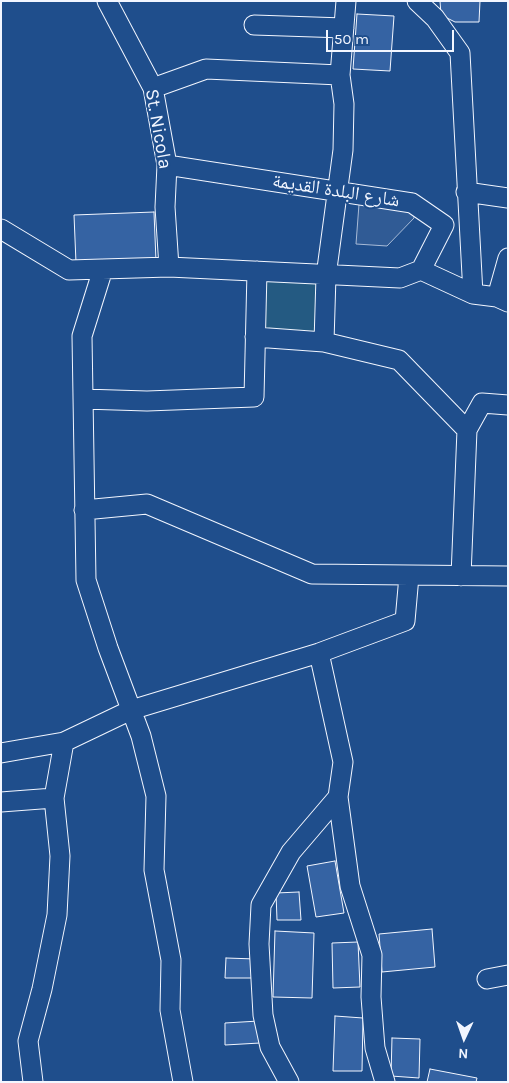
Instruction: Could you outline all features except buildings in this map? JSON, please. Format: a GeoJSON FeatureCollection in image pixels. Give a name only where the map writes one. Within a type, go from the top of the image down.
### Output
{"type":"FeatureCollection","features":[{"type":"Feature","properties":{"kind":"street","name":"St. Nicola"},"geometry":{"type":"LineString","coordinates":[[107,1],[154,88],[167,165],[165,207],[169,267]]}},
{"type":"Feature","properties":{"kind":"street"},"geometry":{"type":"LineString","coordinates":[[324,342],[326,276],[344,150],[344,104],[340,75],[346,1]]}},
{"type":"Feature","properties":{"kind":"street"},"geometry":{"type":"LineString","coordinates":[[416,1],[435,10],[460,53],[473,294]]}},
{"type":"Feature","properties":{"kind":"street"},"geometry":{"type":"LineString","coordinates":[[254,25],[344,28]]}},
{"type":"Feature","properties":{"kind":"street"},"geometry":{"type":"LineString","coordinates":[[154,88],[206,69],[340,75]]}},
{"type":"Feature","properties":{"kind":"street","name":"شارع البلدة القديمة"},"geometry":{"type":"LineString","coordinates":[[167,165],[412,203],[444,225],[421,270]]}},
{"type":"Feature","properties":{"kind":"street"},"geometry":{"type":"LineString","coordinates":[[466,192],[508,198]]}},
{"type":"Feature","properties":{"kind":"street"},"geometry":{"type":"LineString","coordinates":[[1,228],[69,270],[169,267],[257,270],[326,276],[360,274],[400,278],[421,270],[473,294],[502,300],[508,258]]}},
{"type":"Feature","properties":{"kind":"street"},"geometry":{"type":"LineString","coordinates":[[103,269],[82,336],[86,580],[141,736],[156,796],[154,870],[171,960],[170,1010],[182,1082]]}},
{"type":"Feature","properties":{"kind":"street"},"geometry":{"type":"LineString","coordinates":[[83,399],[146,401],[254,397],[257,270]]}},
{"type":"Feature","properties":{"kind":"street"},"geometry":{"type":"LineString","coordinates":[[255,337],[324,342],[399,360],[467,430]]}},
{"type":"Feature","properties":{"kind":"street"},"geometry":{"type":"LineString","coordinates":[[461,576],[467,430],[482,403],[508,405]]}},
{"type":"Feature","properties":{"kind":"street"},"geometry":{"type":"LineString","coordinates":[[84,510],[147,504],[312,574],[508,576]]}},
{"type":"Feature","properties":{"kind":"street"},"geometry":{"type":"LineString","coordinates":[[1,753],[64,742],[131,710],[319,653],[406,621],[409,576]]}},
{"type":"Feature","properties":{"kind":"street"},"geometry":{"type":"LineString","coordinates":[[319,653],[343,762],[338,797],[350,886],[372,955],[371,997],[375,1048],[385,1082]]}},
{"type":"Feature","properties":{"kind":"street"},"geometry":{"type":"LineString","coordinates":[[33,1082],[28,1041],[42,989],[57,915],[60,856],[54,798],[64,742]]}},
{"type":"Feature","properties":{"kind":"street"},"geometry":{"type":"LineString","coordinates":[[289,1082],[270,1047],[263,1015],[259,944],[261,905],[291,852],[338,797]]}},
{"type":"Feature","properties":{"kind":"street"},"geometry":{"type":"LineString","coordinates":[[1,802],[54,798]]}},
{"type":"Feature","properties":{"kind":"street"},"geometry":{"type":"LineString","coordinates":[[487,979],[508,974]]}},
{"type":"Feature","properties":{"kind":"shaded area"},"geometry":{"type":"Polygon","coordinates":[[[360,191],[413,193],[414,218],[387,246],[356,244],[360,191]]]}},
{"type":"Feature","properties":{"kind":"shaded area"},"geometry":{"type":"Polygon","coordinates":[[[257,271],[326,276],[324,342],[255,337],[257,271]]]}}]}
